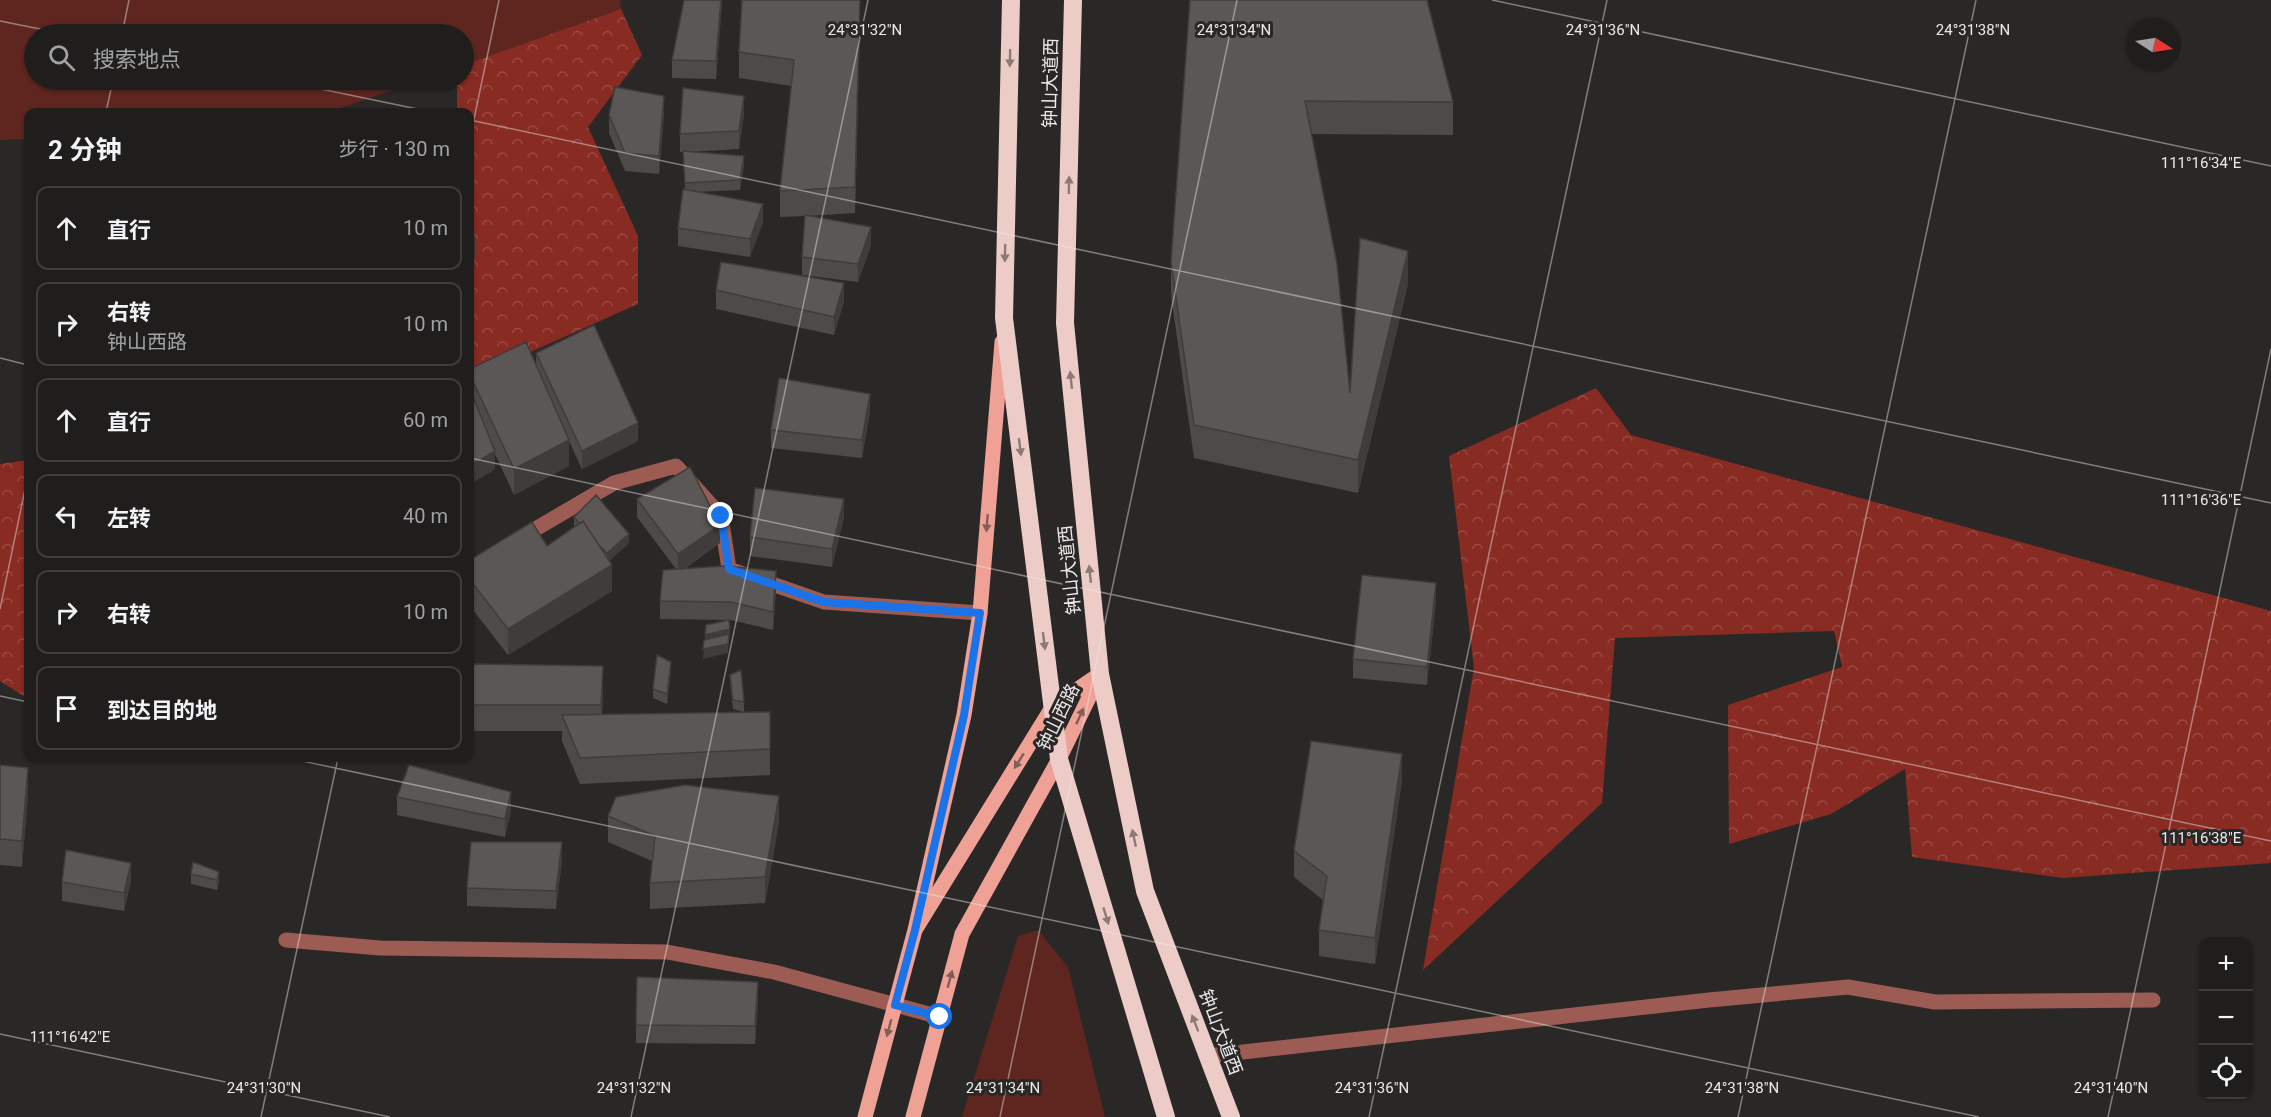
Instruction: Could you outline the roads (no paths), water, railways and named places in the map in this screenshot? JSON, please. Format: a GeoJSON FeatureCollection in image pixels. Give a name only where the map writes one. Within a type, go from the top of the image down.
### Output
{"type":"FeatureCollection","features":[{"type":"Feature","properties":{"kind":"highway","name":"钟山大道西"},"geometry":{"type":"LineString","coordinates":[[1011,0],[1004,318],[1059,759],[1166,1117]]}},
{"type":"Feature","properties":{"kind":"highway","name":"钟山大道西"},"geometry":{"type":"LineString","coordinates":[[1072,0],[1065,323],[1100,674],[1145,891],[1231,1117]]}},
{"type":"Feature","properties":{"kind":"main road"},"geometry":{"type":"LineString","coordinates":[[915,930],[964,715],[980,613],[1004,318]]}},
{"type":"Feature","properties":{"kind":"main road","name":"钟山西路"},"geometry":{"type":"LineString","coordinates":[[865,1117],[915,930],[1053,706],[1100,674]]}},
{"type":"Feature","properties":{"kind":"main road","name":"钟山西路"},"geometry":{"type":"LineString","coordinates":[[913,1117],[962,934],[1059,759],[1100,674]]}},
{"type":"Feature","properties":{"kind":"street"},"geometry":{"type":"LineString","coordinates":[[516,540],[614,483],[676,466],[721,516],[729,569],[824,602],[980,613]]}},
{"type":"Feature","properties":{"kind":"street"},"geometry":{"type":"LineString","coordinates":[[286,940],[380,948],[667,952],[774,972],[940,1017]]}},
{"type":"Feature","properties":{"kind":"street"},"geometry":{"type":"LineString","coordinates":[[1208,1056],[1709,1000],[1848,987],[1935,1002],[2153,1000]]}}]}
